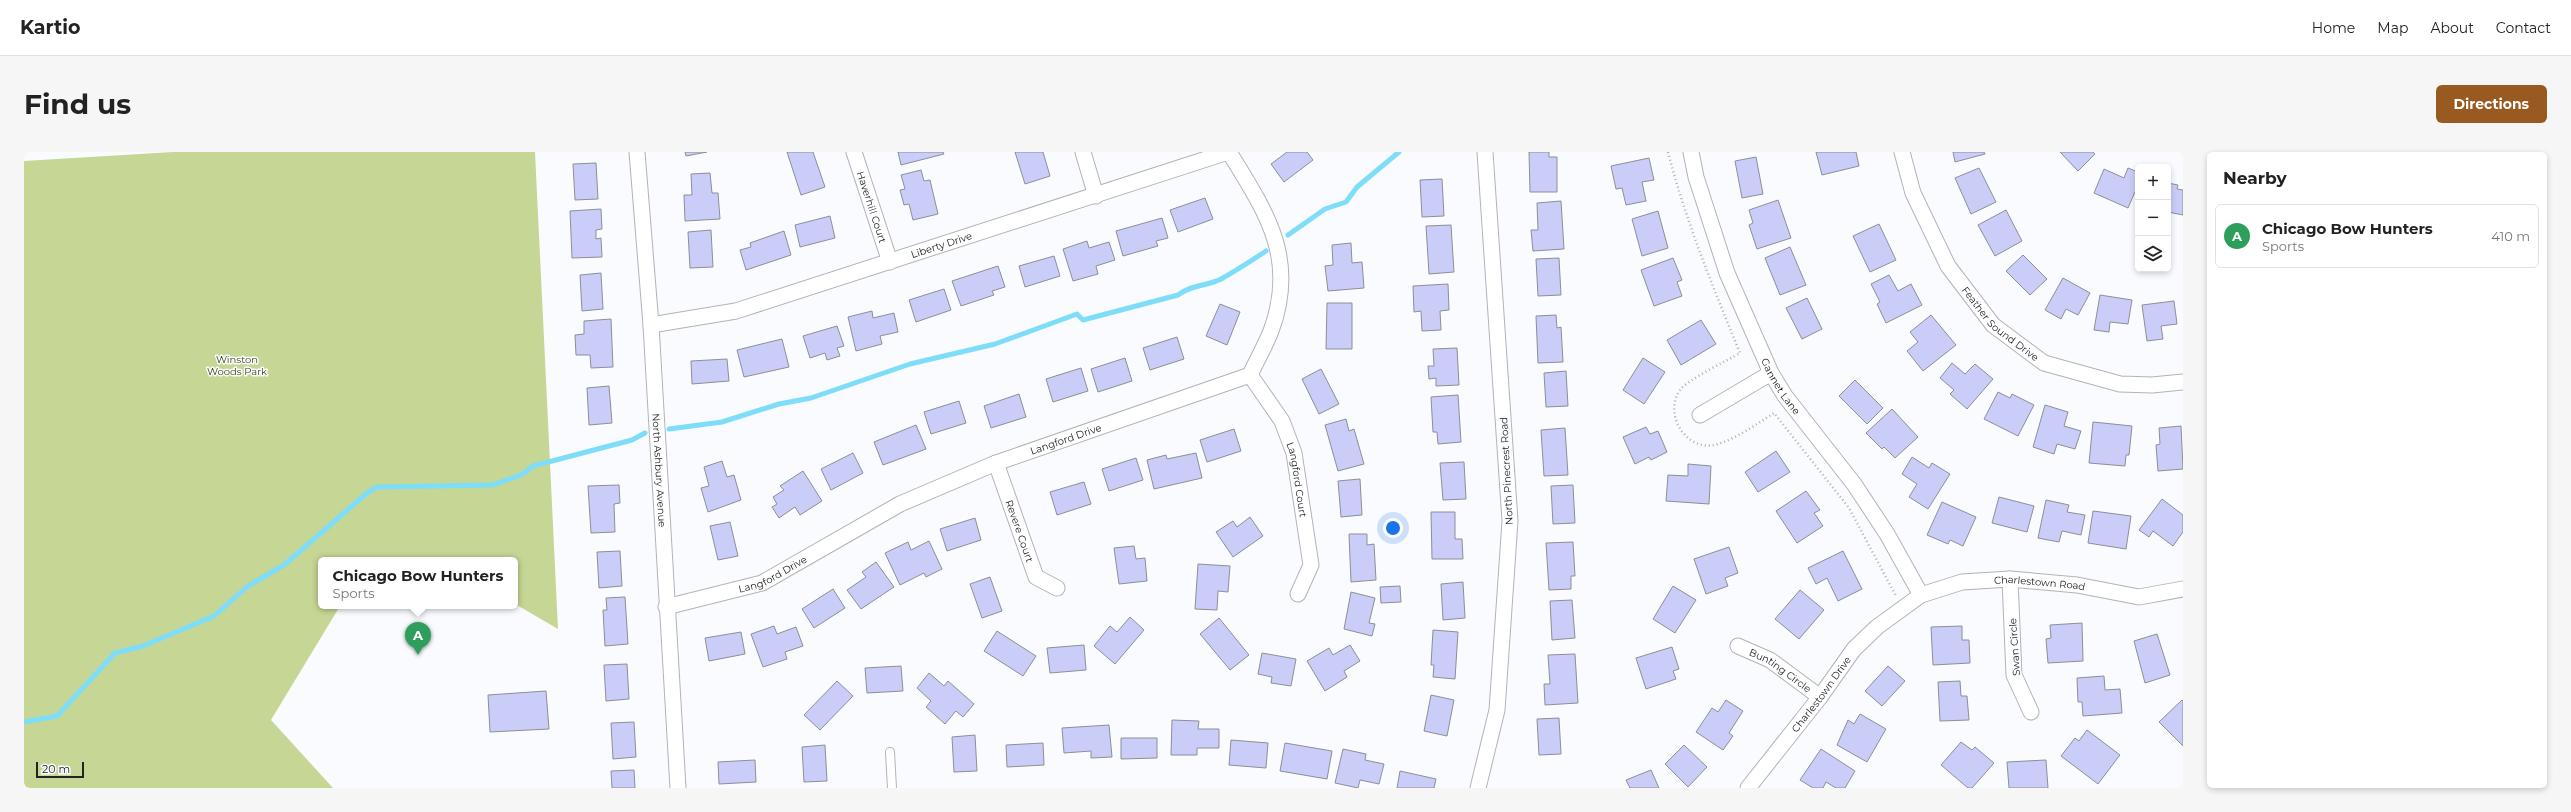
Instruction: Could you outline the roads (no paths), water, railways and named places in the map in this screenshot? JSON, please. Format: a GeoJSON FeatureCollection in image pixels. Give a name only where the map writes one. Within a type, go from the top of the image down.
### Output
{"type":"FeatureCollection","features":[{"type":"Feature","properties":{"kind":"street","name":"North Ashbury Avenue"},"geometry":{"type":"LineString","coordinates":[[638,152],[651,325],[666,607],[678,788]]}},
{"type":"Feature","properties":{"kind":"street","name":"Haverhill Court"},"geometry":{"type":"LineString","coordinates":[[854,152],[890,262]]}},
{"type":"Feature","properties":{"kind":"street"},"geometry":{"type":"LineString","coordinates":[[1083,152],[1096,196]]}},
{"type":"Feature","properties":{"kind":"street","name":"Liberty Drive"},"geometry":{"type":"LineString","coordinates":[[651,325],[736,311],[1229,152]]}},
{"type":"Feature","properties":{"kind":"street"},"geometry":{"type":"LineString","coordinates":[[1229,152],[1264,209],[1281,254],[1280,295],[1271,330],[1250,375]]}},
{"type":"Feature","properties":{"kind":"street","name":"North Pinecrest Road"},"geometry":{"type":"LineString","coordinates":[[1478,788],[1496,710],[1510,521],[1485,152]]}},
{"type":"Feature","properties":{"kind":"street","name":"Gannet Lane"},"geometry":{"type":"LineString","coordinates":[[1691,152],[1696,177],[1727,273],[1771,373],[1785,396],[1854,484],[1887,534],[1921,595]]}},
{"type":"Feature","properties":{"kind":"street","name":"Feather Sound Drive"},"geometry":{"type":"LineString","coordinates":[[1902,152],[1913,193],[1948,266],[1993,325],[2044,363],[2120,384],[2152,385],[2183,382]]}},
{"type":"Feature","properties":{"kind":"street"},"geometry":{"type":"LineString","coordinates":[[1700,415],[1771,373]]}},
{"type":"Feature","properties":{"kind":"street","name":"Langford Drive"},"geometry":{"type":"LineString","coordinates":[[666,607],[762,583],[900,504],[996,464],[1250,375]]}},
{"type":"Feature","properties":{"kind":"street","name":"Langford Court"},"geometry":{"type":"LineString","coordinates":[[1250,375],[1282,421],[1294,453],[1311,565],[1298,594]]}},
{"type":"Feature","properties":{"kind":"street","name":"Revere Court"},"geometry":{"type":"LineString","coordinates":[[996,464],[1036,577],[1057,588]]}},
{"type":"Feature","properties":{"kind":"street","name":"Charlestown Road"},"geometry":{"type":"LineString","coordinates":[[1902,608],[1921,595],[1962,582],[2010,579],[2077,586],[2139,597],[2183,589]]}},
{"type":"Feature","properties":{"kind":"street","name":"Swan Circle"},"geometry":{"type":"LineString","coordinates":[[2010,579],[2014,675],[2031,712]]}},
{"type":"Feature","properties":{"kind":"street","name":"Charlestown Drive"},"geometry":{"type":"LineString","coordinates":[[1748,788],[1820,697],[1854,649],[1902,608]]}},
{"type":"Feature","properties":{"kind":"street","name":"Bunting Circle"},"geometry":{"type":"LineString","coordinates":[[1738,646],[1770,660],[1820,697]]}},
{"type":"Feature","properties":{"kind":"lane"},"geometry":{"type":"LineString","coordinates":[[890,752],[892,788]]}},
{"type":"Feature","properties":{"kind":"waterway"},"geometry":{"type":"LineString","coordinates":[[1288,235],[1325,209],[1346,202],[1357,187],[1399,152]]}},
{"type":"Feature","properties":{"kind":"waterway"},"geometry":{"type":"LineString","coordinates":[[669,429],[722,422],[779,404],[811,398],[910,364],[995,344],[1077,314],[1083,320],[1178,295],[1193,287],[1221,279],[1266,251]]}},
{"type":"Feature","properties":{"kind":"waterway"},"geometry":{"type":"LineString","coordinates":[[24,722],[57,716],[115,653],[143,646],[214,616],[248,586],[284,565],[367,493],[377,487],[492,485],[521,475],[533,466],[632,440],[645,433]]}},
{"type":"Feature","properties":{"kind":"place","name":"Chicago Bow Hunters"},"geometry":{"type":"Point","coordinates":[418,655]}},
{"type":"Feature","properties":{"kind":"park label","name":"Winston Woods Park"},"geometry":{"type":"Point","coordinates":[237,364]}}]}
